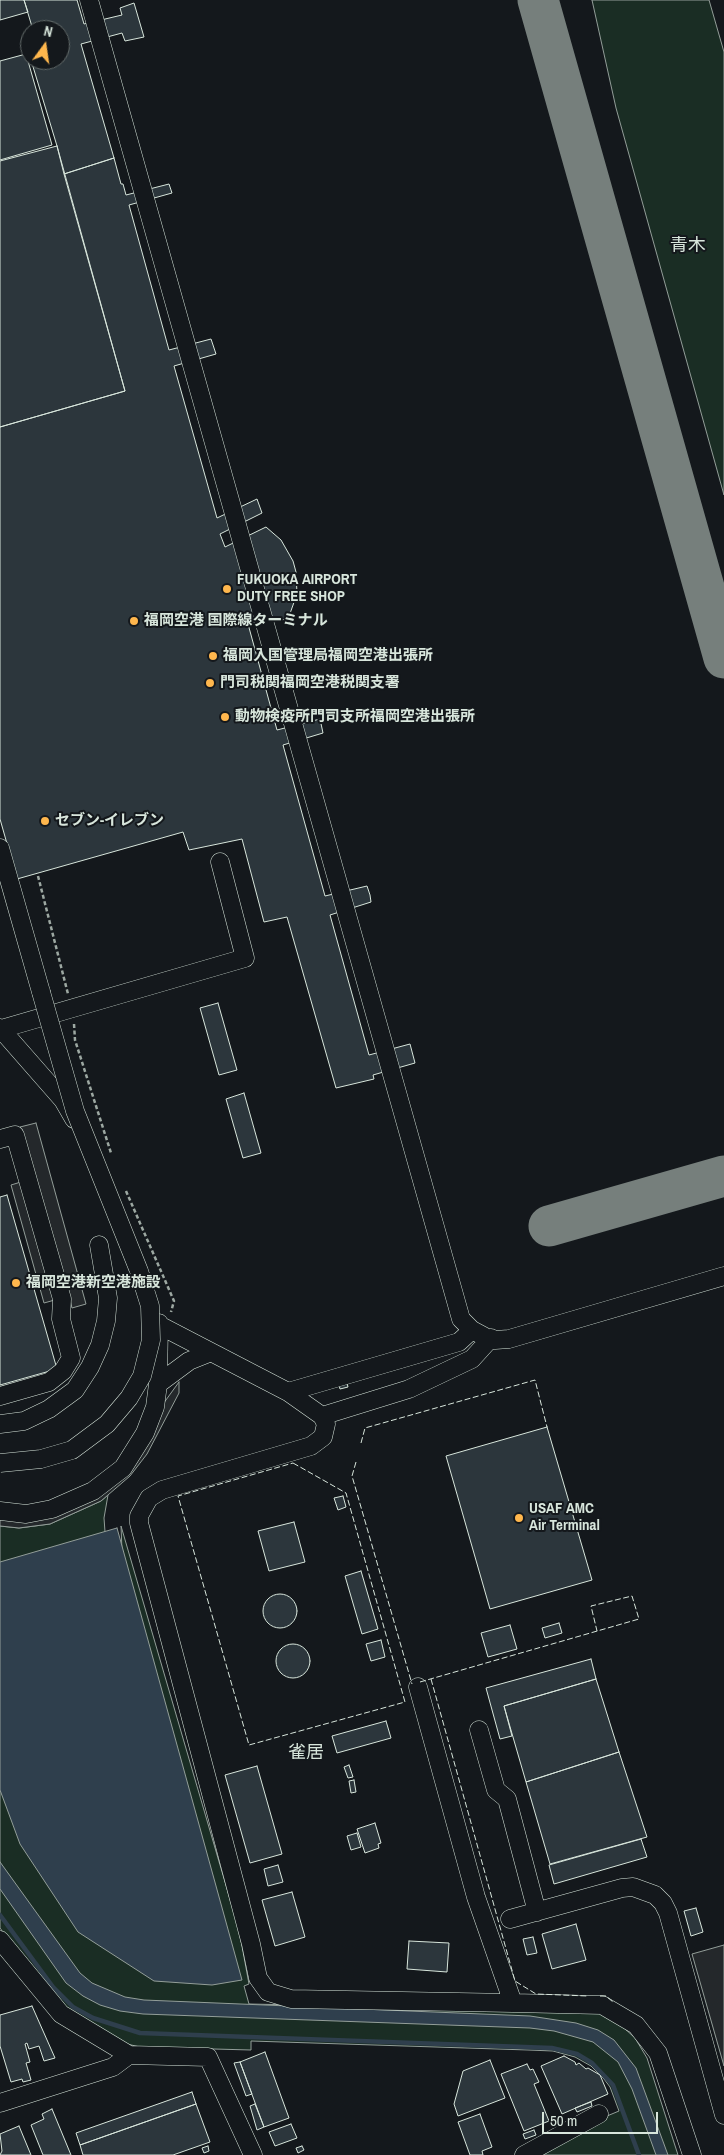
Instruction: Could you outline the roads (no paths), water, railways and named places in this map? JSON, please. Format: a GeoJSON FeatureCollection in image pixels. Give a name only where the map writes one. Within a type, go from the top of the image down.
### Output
{"type":"FeatureCollection","features":[{"type":"Feature","properties":{"kind":"street"},"geometry":{"type":"LineString","coordinates":[[88,0],[461,1319],[472,1330],[491,1338],[509,1339],[724,1276]]}},
{"type":"Feature","properties":{"kind":"street"},"geometry":{"type":"LineString","coordinates":[[98,0],[473,1315],[484,1326],[503,1329],[724,1265]]}},
{"type":"Feature","properties":{"kind":"street"},"geometry":{"type":"LineString","coordinates":[[0,848],[75,1110],[139,1271],[150,1306],[151,1340],[142,1376],[129,1398],[107,1424],[72,1450],[41,1459],[0,1464]]}},
{"type":"Feature","properties":{"kind":"street"},"geometry":{"type":"LineString","coordinates":[[0,1511],[26,1514],[52,1509],[93,1491],[123,1468],[145,1433],[155,1407],[158,1384],[159,1325],[142,1274],[72,1114],[63,1100],[0,1029],[245,958],[220,862]]}},
{"type":"Feature","properties":{"kind":"street"},"geometry":{"type":"LineString","coordinates":[[0,1139],[15,1135],[62,1299],[61,1319],[71,1358],[63,1371],[49,1382],[0,1396]]}},
{"type":"Feature","properties":{"kind":"street"},"geometry":{"type":"LineString","coordinates":[[0,1424],[24,1421],[49,1409],[75,1390],[90,1367],[100,1345],[106,1321],[108,1298],[99,1245]]}},
{"type":"Feature","properties":{"kind":"street"},"geometry":{"type":"LineString","coordinates":[[159,1325],[209,1353],[288,1392],[322,1416],[326,1424],[326,1431],[323,1437],[311,1446],[162,1490],[144,1503],[139,1516],[139,1523],[251,1944],[255,1970],[262,1986],[268,1992],[291,1999],[602,2005],[636,2025],[658,2053],[692,2155]]}},
{"type":"Feature","properties":{"kind":"street"},"geometry":{"type":"LineString","coordinates":[[288,1392],[459,1342],[472,1330]]}},
{"type":"Feature","properties":{"kind":"street"},"geometry":{"type":"LineString","coordinates":[[322,1416],[409,1389],[472,1359],[491,1338]]}},
{"type":"Feature","properties":{"kind":"street"},"geometry":{"type":"LineString","coordinates":[[158,1384],[189,1360],[209,1353]]}},
{"type":"Feature","properties":{"kind":"street"},"geometry":{"type":"LineString","coordinates":[[418,1687],[476,1897],[513,2003]]}},
{"type":"Feature","properties":{"kind":"street"},"geometry":{"type":"LineString","coordinates":[[479,1730],[496,1790],[506,1799],[537,1912]]}},
{"type":"Feature","properties":{"kind":"street"},"geometry":{"type":"LineString","coordinates":[[510,1920],[622,1888],[633,1887],[655,1895],[663,1903],[668,1913],[724,2115]]}},
{"type":"Feature","properties":{"kind":"street"},"geometry":{"type":"LineString","coordinates":[[0,1940],[61,2014],[129,2056],[208,2057],[252,2155]]}},
{"type":"Feature","properties":{"kind":"street"},"geometry":{"type":"LineString","coordinates":[[0,2103],[113,2067],[129,2056]]}},
{"type":"Feature","properties":{"kind":"street"},"geometry":{"type":"LineString","coordinates":[[524,2155],[599,2114]]}},
{"type":"Feature","properties":{"kind":"water"},"geometry":{"type":"Polygon","coordinates":[[[117,1528],[242,1980],[212,1985],[154,1981],[78,1932],[20,1844],[0,1790],[0,1562],[117,1528]]]}},
{"type":"Feature","properties":{"kind":"water"},"geometry":{"type":"Polygon","coordinates":[[[0,1862],[80,1973],[92,1983],[125,1997],[144,2000],[530,2016],[576,2023],[598,2030],[614,2040],[636,2068],[668,2155],[656,2155],[632,2089],[618,2062],[593,2042],[554,2031],[530,2028],[143,2014],[120,2011],[100,2005],[83,1996],[66,1983],[0,1889],[0,1862]]]}},
{"type":"Feature","properties":{"kind":"waterway"},"geometry":{"type":"LineString","coordinates":[[0,1915],[53,1987],[73,2007],[93,2018],[140,2033],[552,2048],[577,2054],[592,2063],[613,2085],[639,2155]]}},
{"type":"Feature","properties":{"kind":"place","name":"FUKUOKA AIRPORT DUTY FREE SHOP"},"geometry":{"type":"Point","coordinates":[227,589]}},
{"type":"Feature","properties":{"kind":"place","name":"福岡空港 国際線ターミナル"},"geometry":{"type":"Point","coordinates":[134,621]}},
{"type":"Feature","properties":{"kind":"place","name":"福岡入国管理局福岡空港出張所"},"geometry":{"type":"Point","coordinates":[213,656]}},
{"type":"Feature","properties":{"kind":"place","name":"門司税関福岡空港税関支署"},"geometry":{"type":"Point","coordinates":[210,683]}},
{"type":"Feature","properties":{"kind":"place","name":"動物検疫所門司支所福岡空港出張所"},"geometry":{"type":"Point","coordinates":[225,717]}},
{"type":"Feature","properties":{"kind":"place","name":"セブン-イレブン"},"geometry":{"type":"Point","coordinates":[45,821]}},
{"type":"Feature","properties":{"kind":"place","name":"福岡空港新空港施設"},"geometry":{"type":"Point","coordinates":[16,1283]}},
{"type":"Feature","properties":{"kind":"place","name":"USAF AMC Air Terminal"},"geometry":{"type":"Point","coordinates":[519,1518]}},
{"type":"Feature","properties":{"kind":"district","name":"青木"},"geometry":{"type":"Point","coordinates":[688,246]}},
{"type":"Feature","properties":{"kind":"district","name":"雀居"},"geometry":{"type":"Point","coordinates":[306,1753]}}]}
